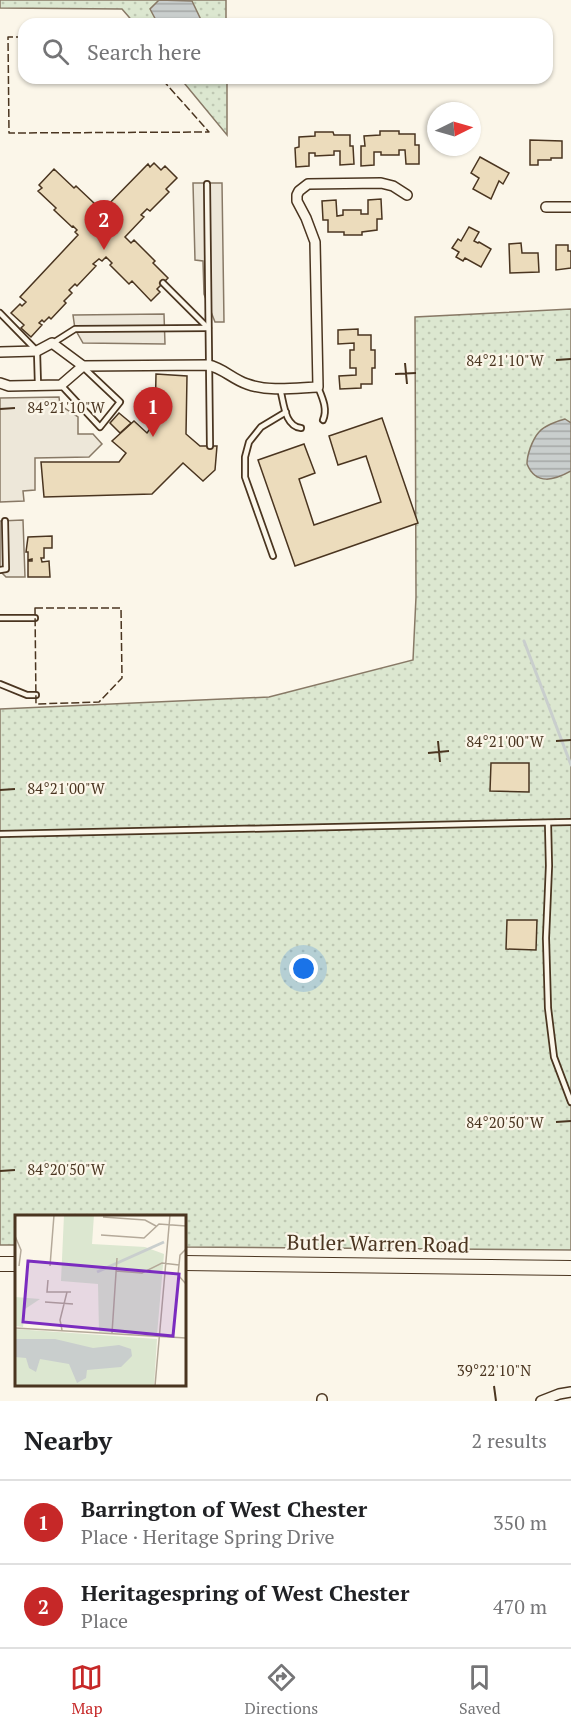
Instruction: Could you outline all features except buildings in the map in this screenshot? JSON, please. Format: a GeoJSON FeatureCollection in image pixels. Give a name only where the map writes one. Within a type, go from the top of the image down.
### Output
{"type":"FeatureCollection","features":[{"type":"Feature","properties":{"kind":"main road","name":"Butler Warren Road"},"geometry":{"type":"LineString","coordinates":[[186,1263],[571,1268]]}},
{"type":"Feature","properties":{"kind":"street"},"geometry":{"type":"LineString","coordinates":[[0,352],[37,351],[52,343],[83,366],[208,365],[225,370],[246,384],[261,387],[280,389],[318,387],[315,242],[297,201],[297,195],[302,187],[308,184],[368,182],[393,186],[407,195]]}},
{"type":"Feature","properties":{"kind":"street"},"geometry":{"type":"LineString","coordinates":[[546,207],[571,207]]}},
{"type":"Feature","properties":{"kind":"street"},"geometry":{"type":"LineString","coordinates":[[0,383],[9,386],[62,385],[83,366]]}},
{"type":"Feature","properties":{"kind":"street"},"geometry":{"type":"LineString","coordinates":[[541,1401],[571,1392]]}},
{"type":"Feature","properties":{"kind":"lane"},"geometry":{"type":"LineString","coordinates":[[207,184],[210,446]]}},
{"type":"Feature","properties":{"kind":"lane"},"geometry":{"type":"LineString","coordinates":[[163,283],[208,328]]}},
{"type":"Feature","properties":{"kind":"lane"},"geometry":{"type":"LineString","coordinates":[[0,313],[37,351],[39,386]]}},
{"type":"Feature","properties":{"kind":"lane"},"geometry":{"type":"LineString","coordinates":[[52,343],[75,329],[208,328]]}},
{"type":"Feature","properties":{"kind":"lane"},"geometry":{"type":"LineString","coordinates":[[62,385],[100,427],[120,402],[83,366]]}},
{"type":"Feature","properties":{"kind":"lane"},"geometry":{"type":"LineString","coordinates":[[318,387],[326,414],[323,420]]}},
{"type":"Feature","properties":{"kind":"lane"},"geometry":{"type":"LineString","coordinates":[[280,389],[288,421],[301,428]]}},
{"type":"Feature","properties":{"kind":"lane"},"geometry":{"type":"LineString","coordinates":[[273,556],[245,477],[245,457],[249,442],[261,427],[286,412]]}},
{"type":"Feature","properties":{"kind":"lane"},"geometry":{"type":"LineString","coordinates":[[0,570],[6,569],[5,521]]}},
{"type":"Feature","properties":{"kind":"lane"},"geometry":{"type":"LineString","coordinates":[[0,618],[36,618]]}},
{"type":"Feature","properties":{"kind":"lane"},"geometry":{"type":"LineString","coordinates":[[0,684],[27,695],[36,695]]}},
{"type":"Feature","properties":{"kind":"lane"},"geometry":{"type":"LineString","coordinates":[[0,834],[571,822]]}},
{"type":"Feature","properties":{"kind":"lane"},"geometry":{"type":"LineString","coordinates":[[548,823],[546,938],[549,1017],[554,1058],[571,1101]]}},
{"type":"Feature","properties":{"kind":"green space"},"geometry":{"type":"Polygon","coordinates":[[[0,0],[226,0],[226,18],[130,18],[122,9],[0,8],[0,0]]]}},
{"type":"Feature","properties":{"kind":"green space"},"geometry":{"type":"Polygon","coordinates":[[[185,84],[227,84],[227,135],[185,84]]]}},
{"type":"Feature","properties":{"kind":"green space"},"geometry":{"type":"Polygon","coordinates":[[[571,309],[571,1250],[186,1247],[186,1215],[15,1215],[15,1245],[0,1245],[0,709],[269,697],[413,660],[416,597],[415,317],[571,309]]]}},
{"type":"Feature","properties":{"kind":"shaded area"},"geometry":{"type":"Polygon","coordinates":[[[159,0],[192,1],[200,18],[155,18],[150,9],[159,0]]]}},
{"type":"Feature","properties":{"kind":"shaded area"},"geometry":{"type":"Polygon","coordinates":[[[193,183],[222,183],[224,322],[215,322],[204,294],[203,261],[195,260],[193,183]]]}},
{"type":"Feature","properties":{"kind":"shaded area"},"geometry":{"type":"Polygon","coordinates":[[[164,314],[165,344],[83,343],[75,329],[73,315],[164,314]]]}},
{"type":"Feature","properties":{"kind":"shaded area"},"geometry":{"type":"Polygon","coordinates":[[[59,397],[60,405],[78,417],[78,434],[93,434],[102,444],[89,457],[35,458],[35,490],[23,491],[24,501],[0,502],[0,398],[59,397]]]}},
{"type":"Feature","properties":{"kind":"shaded area"},"geometry":{"type":"Polygon","coordinates":[[[565,419],[571,423],[571,471],[552,479],[535,476],[527,464],[536,435],[551,424],[565,419]]]}},
{"type":"Feature","properties":{"kind":"shaded area"},"geometry":{"type":"Polygon","coordinates":[[[23,520],[25,577],[6,577],[0,571],[0,521],[23,520]]]}},
{"type":"Feature","properties":{"kind":"waterway"},"geometry":{"type":"LineString","coordinates":[[524,641],[571,765]]}},
{"type":"Feature","properties":{"kind":"fence"},"geometry":{"type":"LineString","coordinates":[[18,37],[8,37],[9,133],[209,132],[166,84]]}},
{"type":"Feature","properties":{"kind":"fence"},"geometry":{"type":"LineString","coordinates":[[35,608],[121,608],[122,678],[99,702],[36,704],[35,608]]}},
{"type":"Feature","properties":{"kind":"place","name":"Heritagespring of West Chester"},"geometry":{"type":"Point","coordinates":[104,250]}},
{"type":"Feature","properties":{"kind":"place","name":"Barrington of West Chester"},"geometry":{"type":"Point","coordinates":[153,437]}}]}
